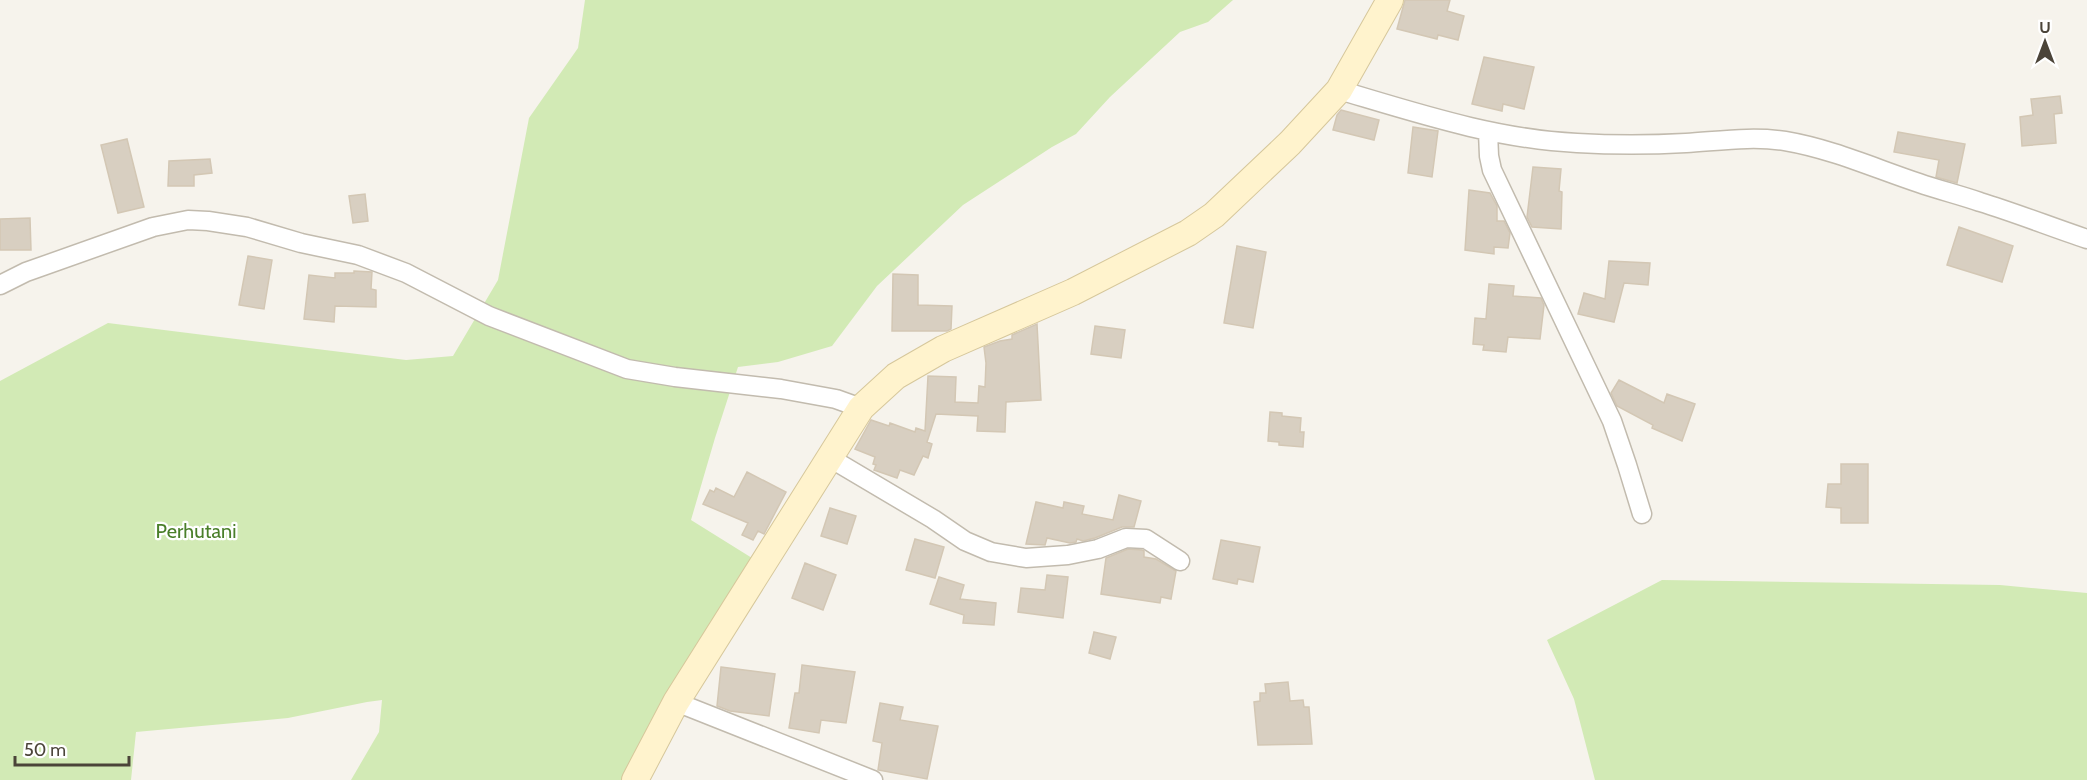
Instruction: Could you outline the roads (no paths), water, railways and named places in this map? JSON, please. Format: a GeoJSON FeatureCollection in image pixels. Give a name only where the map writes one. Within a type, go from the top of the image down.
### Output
{"type":"FeatureCollection","features":[{"type":"Feature","properties":{"kind":"street"},"geometry":{"type":"LineString","coordinates":[[635,780],[676,702],[861,408],[896,376],[942,349],[1073,292],[1188,233],[1214,215],[1290,143],[1339,90],[1390,0]]}},
{"type":"Feature","properties":{"kind":"street"},"geometry":{"type":"LineString","coordinates":[[1339,90],[1488,132],[1575,143],[1666,144],[1751,137],[1786,141],[1870,164],[1918,183],[2087,239]]}},
{"type":"Feature","properties":{"kind":"street"},"geometry":{"type":"LineString","coordinates":[[1488,132],[1492,170],[1612,421],[1628,465],[1641,514]]}},
{"type":"Feature","properties":{"kind":"street"},"geometry":{"type":"LineString","coordinates":[[0,285],[26,272],[153,227],[180,221],[208,221],[247,227],[301,243],[358,255],[406,273],[489,316],[627,369],[781,389],[836,399],[861,408]]}},
{"type":"Feature","properties":{"kind":"street"},"geometry":{"type":"LineString","coordinates":[[830,458],[933,519],[965,541],[991,552],[1026,558],[1068,555],[1098,549],[1126,538],[1136,538],[1146,539],[1180,561]]}},
{"type":"Feature","properties":{"kind":"street"},"geometry":{"type":"LineString","coordinates":[[676,702],[873,780]]}},
{"type":"Feature","properties":{"kind":"park label","name":"Perhutani"},"geometry":{"type":"Point","coordinates":[196,531]}}]}
